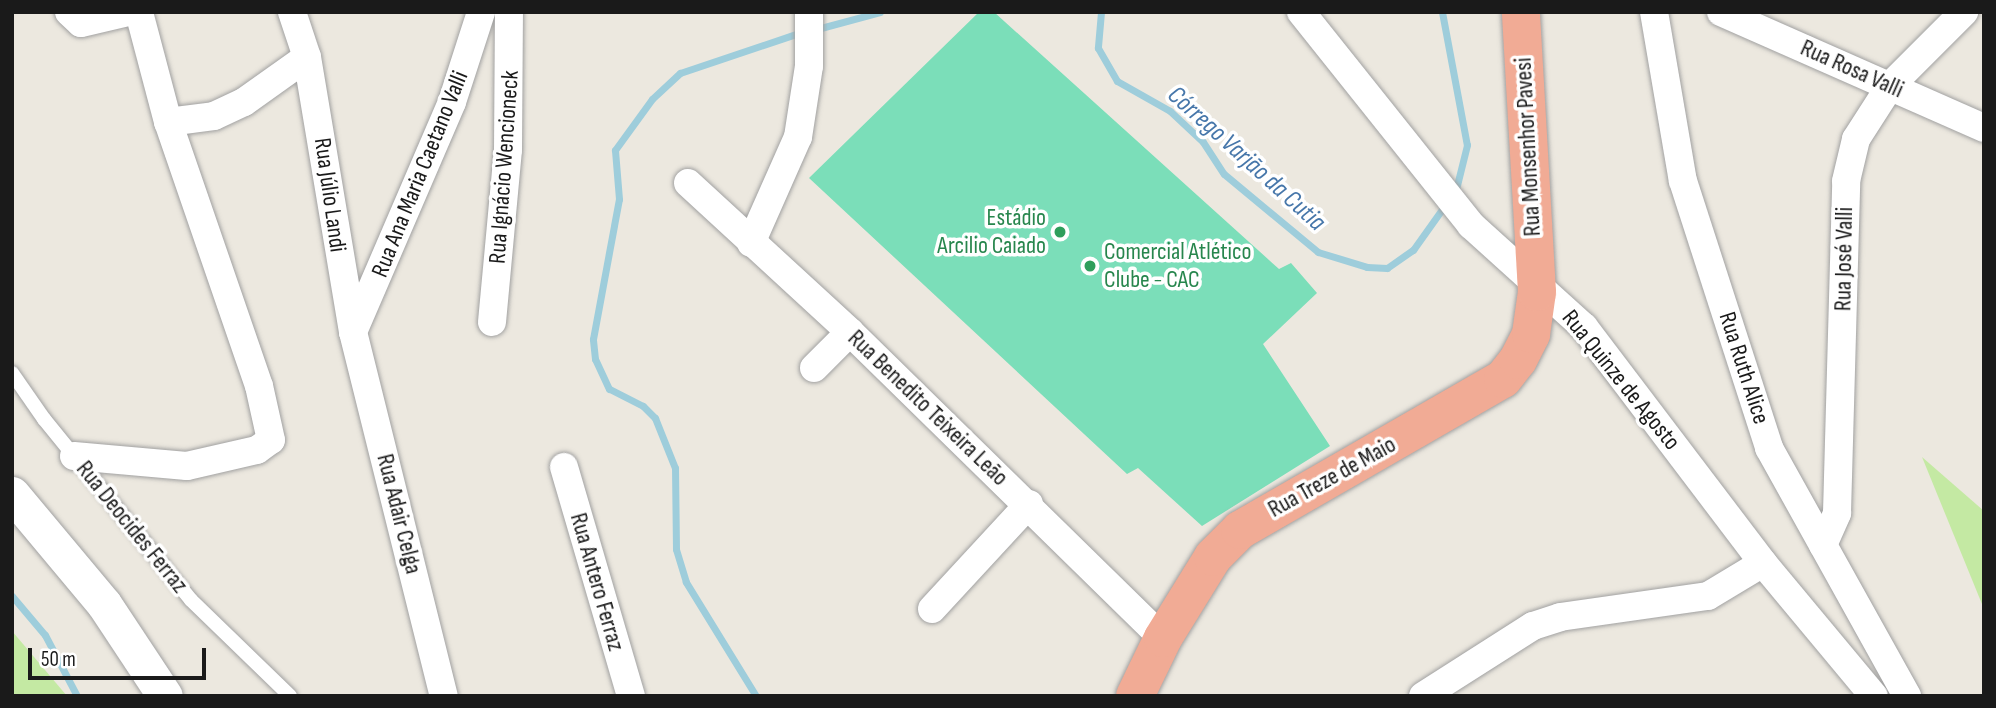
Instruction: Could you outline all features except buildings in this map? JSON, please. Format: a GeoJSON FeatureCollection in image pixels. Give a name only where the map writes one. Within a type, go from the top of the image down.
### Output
{"type":"FeatureCollection","features":[{"type":"Feature","properties":{"kind":"highway","name":"Rua Monsenhor Pavesi"},"geometry":{"type":"LineString","coordinates":[[1521,12],[1537,282]]}},
{"type":"Feature","properties":{"kind":"highway","name":"Rua Treze de Maio"},"geometry":{"type":"LineString","coordinates":[[1135,696],[1163,638],[1213,557],[1240,530],[1503,379],[1531,334],[1537,282]]}},
{"type":"Feature","properties":{"kind":"street"},"geometry":{"type":"LineString","coordinates":[[69,12],[81,23],[128,12]]}},
{"type":"Feature","properties":{"kind":"street"},"geometry":{"type":"LineString","coordinates":[[74,456],[187,466],[257,450],[271,440],[259,386],[168,122],[139,12]]}},
{"type":"Feature","properties":{"kind":"street","name":"Rua Júlio Landi"},"geometry":{"type":"LineString","coordinates":[[292,12],[307,57],[354,332]]}},
{"type":"Feature","properties":{"kind":"street","name":"Rua Ana Maria Caetano Valli"},"geometry":{"type":"LineString","coordinates":[[354,332],[452,102],[481,12]]}},
{"type":"Feature","properties":{"kind":"street","name":"Rua Ignácio Wencioneck"},"geometry":{"type":"LineString","coordinates":[[492,322],[508,150],[509,12]]}},
{"type":"Feature","properties":{"kind":"street"},"geometry":{"type":"LineString","coordinates":[[751,243],[798,137],[809,66],[809,12]]}},
{"type":"Feature","properties":{"kind":"street","name":"Rua Quinze de Agosto"},"geometry":{"type":"LineString","coordinates":[[1301,12],[1451,201],[1493,249],[1537,282],[1612,362],[1763,563],[1874,696]]}},
{"type":"Feature","properties":{"kind":"street","name":"Rua Ruth Alice"},"geometry":{"type":"LineString","coordinates":[[1654,12],[1683,181],[1769,447],[1907,696]]}},
{"type":"Feature","properties":{"kind":"street","name":"Rua Rosa Valli"},"geometry":{"type":"LineString","coordinates":[[1721,12],[1984,128]]}},
{"type":"Feature","properties":{"kind":"street","name":"Rua José Valli"},"geometry":{"type":"LineString","coordinates":[[1823,545],[1837,513],[1846,181],[1856,139],[1890,86],[1964,12]]}},
{"type":"Feature","properties":{"kind":"street"},"geometry":{"type":"LineString","coordinates":[[168,122],[214,116],[244,102],[307,57]]}},
{"type":"Feature","properties":{"kind":"street","name":"Rua Benedito Teixeira Leão"},"geometry":{"type":"LineString","coordinates":[[688,183],[850,332],[1030,505],[1163,638]]}},
{"type":"Feature","properties":{"kind":"street","name":"Rua Adair Celga"},"geometry":{"type":"LineString","coordinates":[[354,332],[444,696]]}},
{"type":"Feature","properties":{"kind":"street"},"geometry":{"type":"LineString","coordinates":[[814,368],[850,332]]}},
{"type":"Feature","properties":{"kind":"street","name":"Rua Antero Ferraz"},"geometry":{"type":"LineString","coordinates":[[564,467],[631,696]]}},
{"type":"Feature","properties":{"kind":"street"},"geometry":{"type":"LineString","coordinates":[[12,494],[104,604],[165,696]]}},
{"type":"Feature","properties":{"kind":"street"},"geometry":{"type":"LineString","coordinates":[[932,609],[1030,505]]}},
{"type":"Feature","properties":{"kind":"street"},"geometry":{"type":"LineString","coordinates":[[1423,696],[1533,626],[1560,617],[1708,596],[1763,563]]}},
{"type":"Feature","properties":{"kind":"lane","name":"Rua Deocides Ferraz"},"geometry":{"type":"LineString","coordinates":[[12,373],[74,456],[191,600],[289,696]]}},
{"type":"Feature","properties":{"kind":"green space","name":"Estádio Arcilio Caiado"},"geometry":{"type":"Polygon","coordinates":[[[979,12],[994,12],[1279,269],[1291,263],[1317,293],[1263,344],[1330,446],[1202,526],[1138,468],[1127,474],[809,178],[979,12]]]}},
{"type":"Feature","properties":{"kind":"green space"},"geometry":{"type":"Polygon","coordinates":[[[1922,457],[1984,511],[1984,609],[1922,457]]]}},
{"type":"Feature","properties":{"kind":"green space"},"geometry":{"type":"Polygon","coordinates":[[[12,631],[67,696],[12,696],[12,631]]]}},
{"type":"Feature","properties":{"kind":"waterway","name":"Córrego Varjão da Cutia"},"geometry":{"type":"LineString","coordinates":[[817,29],[880,12]]}},
{"type":"Feature","properties":{"kind":"waterway","name":"Córrego Varjão da Cutia"},"geometry":{"type":"LineString","coordinates":[[1101,12],[1098,48],[1117,81],[1170,111],[1203,142],[1224,174],[1318,252],[1367,267],[1387,268],[1413,250],[1445,205]]}},
{"type":"Feature","properties":{"kind":"waterway","name":"Córrego Varjão da Cutia"},"geometry":{"type":"LineString","coordinates":[[1442,12],[1467,145],[1455,193]]}},
{"type":"Feature","properties":{"kind":"waterway","name":"Córrego Varjão da Cutia"},"geometry":{"type":"LineString","coordinates":[[756,696],[686,582],[676,549],[675,468],[655,418],[643,406],[609,389],[595,359],[593,339],[619,199],[615,150],[652,99],[680,73],[802,32]]}},
{"type":"Feature","properties":{"kind":"waterway","name":"Córrego Varjão da Cutia"},"geometry":{"type":"LineString","coordinates":[[12,596],[45,635],[77,696]]}},
{"type":"Feature","properties":{"kind":"place","name":"Estádio Arcilio Caiado"},"geometry":{"type":"Point","coordinates":[1060,232]}},
{"type":"Feature","properties":{"kind":"place","name":"Comercial Atlético Clube - CAC"},"geometry":{"type":"Point","coordinates":[1090,266]}}]}
